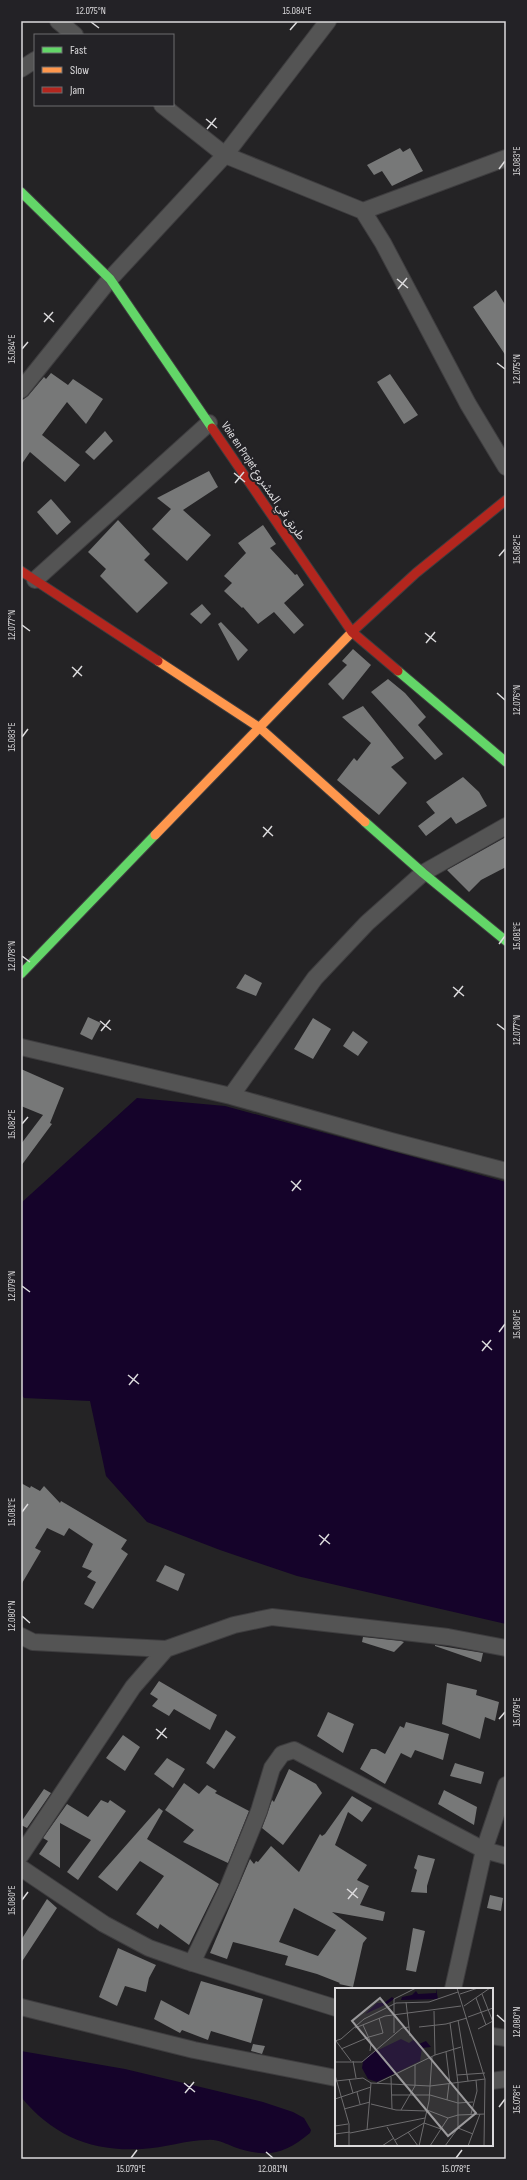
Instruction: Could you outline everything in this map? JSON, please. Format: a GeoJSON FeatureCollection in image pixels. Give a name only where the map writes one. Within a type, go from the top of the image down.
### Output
{"type":"FeatureCollection","features":[{"type":"Feature","properties":{"kind":"street"},"geometry":{"type":"LineString","coordinates":[[58,21],[73,34]]}},
{"type":"Feature","properties":{"kind":"street"},"geometry":{"type":"LineString","coordinates":[[21,390],[110,279],[225,155],[328,21]]}},
{"type":"Feature","properties":{"kind":"street"},"geometry":{"type":"LineString","coordinates":[[21,69],[34,61]]}},
{"type":"Feature","properties":{"kind":"street"},"geometry":{"type":"LineString","coordinates":[[163,106],[225,155],[363,211],[383,244],[468,404],[506,468]]}},
{"type":"Feature","properties":{"kind":"street"},"geometry":{"type":"LineString","coordinates":[[363,211],[506,158]]}},
{"type":"Feature","properties":{"kind":"street","name":"Voie en Projet طريق في المشروع"},"geometry":{"type":"LineString","coordinates":[[21,192],[110,279],[352,632],[506,762]]}},
{"type":"Feature","properties":{"kind":"street"},"geometry":{"type":"LineString","coordinates":[[209,423],[25,575],[260,728],[423,873],[506,941]]}},
{"type":"Feature","properties":{"kind":"street"},"geometry":{"type":"LineString","coordinates":[[21,974],[352,632],[422,568],[506,500]]}},
{"type":"Feature","properties":{"kind":"street"},"geometry":{"type":"LineString","coordinates":[[231,1096],[315,978],[368,923],[423,873],[506,826]]}},
{"type":"Feature","properties":{"kind":"street"},"geometry":{"type":"LineString","coordinates":[[21,1047],[231,1096],[391,1141],[506,1171]]}},
{"type":"Feature","properties":{"kind":"street"},"geometry":{"type":"LineString","coordinates":[[21,1636],[33,1642],[166,1648],[234,1625],[272,1617],[448,1637],[506,1648]]}},
{"type":"Feature","properties":{"kind":"street"},"geometry":{"type":"LineString","coordinates":[[21,1855],[133,1687],[166,1648]]}},
{"type":"Feature","properties":{"kind":"street"},"geometry":{"type":"LineString","coordinates":[[192,1963],[229,1885],[259,1811],[272,1768],[282,1754],[294,1750],[484,1850],[506,1856]]}},
{"type":"Feature","properties":{"kind":"street"},"geometry":{"type":"LineString","coordinates":[[454,1988],[484,1850],[506,1785]]}},
{"type":"Feature","properties":{"kind":"street"},"geometry":{"type":"LineString","coordinates":[[21,1868],[104,1924],[149,1948],[335,2008]]}},
{"type":"Feature","properties":{"kind":"street"},"geometry":{"type":"LineString","coordinates":[[21,2007],[194,2050],[335,2078]]}},
{"type":"Feature","properties":{"kind":"street"},"geometry":{"type":"LineString","coordinates":[[493,2036],[506,2038]]}},
{"type":"Feature","properties":{"kind":"street"},"geometry":{"type":"LineString","coordinates":[[493,2081],[506,2079]]}},
{"type":"Feature","properties":{"kind":"shaded area"},"geometry":{"type":"Polygon","coordinates":[[[137,1098],[225,1106],[506,1182],[506,1624],[297,1576],[220,1550],[147,1522],[106,1476],[90,1401],[24,1398],[21,1394],[21,1203],[137,1098]]]}},
{"type":"Feature","properties":{"kind":"shaded area"},"geometry":{"type":"Polygon","coordinates":[[[21,2051],[125,2069],[263,2102],[293,2112],[304,2118],[311,2130],[310,2133],[292,2146],[283,2150],[265,2153],[256,2153],[215,2140],[200,2140],[142,2149],[106,2148],[90,2144],[75,2139],[46,2122],[33,2111],[21,2097],[21,2051]]]}},
{"type":"Feature","properties":{"kind":"building"},"geometry":{"type":"Polygon","coordinates":[[[400,148],[403,152],[410,148],[423,171],[392,186],[382,171],[374,175],[367,165],[400,148]]]}},
{"type":"Feature","properties":{"kind":"building"},"geometry":{"type":"Polygon","coordinates":[[[496,290],[506,306],[506,356],[473,307],[496,290]]]}},
{"type":"Feature","properties":{"kind":"building"},"geometry":{"type":"Polygon","coordinates":[[[51,373],[68,385],[73,379],[103,399],[86,424],[67,402],[42,435],[80,465],[65,482],[30,452],[21,465],[21,401],[28,396],[44,377],[46,379],[51,373]]]}},
{"type":"Feature","properties":{"kind":"building"},"geometry":{"type":"Polygon","coordinates":[[[390,374],[418,415],[404,424],[377,382],[390,374]]]}},
{"type":"Feature","properties":{"kind":"building"},"geometry":{"type":"Polygon","coordinates":[[[105,431],[113,441],[94,460],[85,452],[105,431]]]}},
{"type":"Feature","properties":{"kind":"building"},"geometry":{"type":"Polygon","coordinates":[[[209,471],[218,487],[183,510],[211,535],[187,561],[152,529],[171,509],[157,498],[209,471]]]}},
{"type":"Feature","properties":{"kind":"building"},"geometry":{"type":"Polygon","coordinates":[[[51,499],[71,522],[57,535],[37,512],[51,499]]]}},
{"type":"Feature","properties":{"kind":"building"},"geometry":{"type":"Polygon","coordinates":[[[118,520],[150,554],[144,560],[168,583],[137,613],[100,576],[106,569],[88,552],[118,520]]]}},
{"type":"Feature","properties":{"kind":"building"},"geometry":{"type":"Polygon","coordinates":[[[263,525],[276,544],[270,548],[295,575],[297,574],[304,585],[284,603],[304,625],[294,634],[274,612],[258,624],[243,607],[242,608],[224,591],[232,583],[224,576],[246,553],[238,543],[263,525]]]}},
{"type":"Feature","properties":{"kind":"building"},"geometry":{"type":"Polygon","coordinates":[[[202,604],[211,614],[201,624],[190,614],[202,604]]]}},
{"type":"Feature","properties":{"kind":"building"},"geometry":{"type":"Polygon","coordinates":[[[221,622],[248,650],[238,661],[218,624],[221,622]]]}},
{"type":"Feature","properties":{"kind":"building"},"geometry":{"type":"Polygon","coordinates":[[[353,649],[371,665],[343,700],[328,684],[347,665],[342,661],[353,649]]]}},
{"type":"Feature","properties":{"kind":"building"},"geometry":{"type":"Polygon","coordinates":[[[388,679],[405,693],[426,717],[418,725],[443,754],[435,760],[371,692],[388,679]]]}},
{"type":"Feature","properties":{"kind":"building"},"geometry":{"type":"Polygon","coordinates":[[[363,706],[404,758],[391,767],[407,783],[379,815],[337,780],[354,758],[357,761],[371,743],[342,717],[363,706]]]}},
{"type":"Feature","properties":{"kind":"building"},"geometry":{"type":"Polygon","coordinates":[[[463,777],[479,792],[487,806],[456,824],[451,817],[426,836],[418,826],[435,813],[426,802],[463,777]]]}},
{"type":"Feature","properties":{"kind":"building"},"geometry":{"type":"Polygon","coordinates":[[[506,837],[506,867],[481,880],[469,892],[447,870],[506,837]]]}},
{"type":"Feature","properties":{"kind":"building"},"geometry":{"type":"Polygon","coordinates":[[[245,974],[262,983],[256,996],[236,988],[245,974]]]}},
{"type":"Feature","properties":{"kind":"building"},"geometry":{"type":"Polygon","coordinates":[[[88,1017],[101,1023],[92,1040],[80,1034],[88,1017]]]}},
{"type":"Feature","properties":{"kind":"building"},"geometry":{"type":"Polygon","coordinates":[[[313,1018],[331,1029],[313,1059],[294,1049],[313,1018]]]}},
{"type":"Feature","properties":{"kind":"building"},"geometry":{"type":"Polygon","coordinates":[[[353,1031],[368,1042],[358,1056],[343,1046],[353,1031]]]}},
{"type":"Feature","properties":{"kind":"building"},"geometry":{"type":"Polygon","coordinates":[[[21,1069],[64,1088],[50,1123],[52,1124],[21,1166],[21,1144],[43,1115],[21,1106],[21,1069]]]}},
{"type":"Feature","properties":{"kind":"building"},"geometry":{"type":"Polygon","coordinates":[[[21,1483],[40,1491],[44,1486],[60,1503],[61,1501],[127,1540],[121,1549],[128,1554],[93,1609],[84,1604],[96,1582],[87,1577],[92,1571],[82,1567],[93,1544],[69,1528],[64,1536],[47,1528],[35,1548],[41,1551],[21,1585],[21,1483]]]}},
{"type":"Feature","properties":{"kind":"building"},"geometry":{"type":"Polygon","coordinates":[[[165,1565],[185,1574],[178,1591],[156,1581],[165,1565]]]}},
{"type":"Feature","properties":{"kind":"building"},"geometry":{"type":"Polygon","coordinates":[[[363,1637],[404,1642],[394,1652],[362,1642],[363,1637]]]}},
{"type":"Feature","properties":{"kind":"building"},"geometry":{"type":"Polygon","coordinates":[[[435,1646],[483,1653],[481,1662],[435,1646]]]}},
{"type":"Feature","properties":{"kind":"building"},"geometry":{"type":"Polygon","coordinates":[[[159,1681],[217,1715],[210,1730],[174,1709],[169,1716],[152,1706],[158,1699],[150,1694],[159,1681]]]}},
{"type":"Feature","properties":{"kind":"building"},"geometry":{"type":"Polygon","coordinates":[[[447,1683],[477,1690],[476,1695],[499,1702],[495,1721],[485,1717],[480,1739],[442,1724],[447,1683]]]}},
{"type":"Feature","properties":{"kind":"building"},"geometry":{"type":"Polygon","coordinates":[[[328,1712],[354,1724],[343,1753],[317,1736],[328,1712]]]}},
{"type":"Feature","properties":{"kind":"building"},"geometry":{"type":"Polygon","coordinates":[[[406,1722],[449,1734],[443,1760],[415,1750],[411,1758],[401,1753],[385,1784],[360,1769],[371,1749],[376,1749],[385,1754],[400,1726],[404,1728],[406,1722]]]}},
{"type":"Feature","properties":{"kind":"building"},"geometry":{"type":"Polygon","coordinates":[[[226,1730],[236,1737],[214,1769],[206,1763],[226,1730]]]}},
{"type":"Feature","properties":{"kind":"building"},"geometry":{"type":"Polygon","coordinates":[[[123,1735],[140,1747],[125,1771],[106,1758],[123,1735]]]}},
{"type":"Feature","properties":{"kind":"building"},"geometry":{"type":"Polygon","coordinates":[[[167,1758],[185,1769],[173,1788],[154,1774],[167,1758]]]}},
{"type":"Feature","properties":{"kind":"building"},"geometry":{"type":"Polygon","coordinates":[[[455,1763],[484,1772],[481,1784],[450,1776],[455,1763]]]}},
{"type":"Feature","properties":{"kind":"building"},"geometry":{"type":"Polygon","coordinates":[[[289,1769],[316,1784],[322,1793],[283,1845],[262,1828],[272,1800],[274,1802],[289,1769]]]}},
{"type":"Feature","properties":{"kind":"building"},"geometry":{"type":"Polygon","coordinates":[[[184,1783],[199,1794],[207,1785],[217,1791],[215,1793],[249,1811],[228,1863],[183,1842],[194,1830],[165,1810],[184,1783]]]}},
{"type":"Feature","properties":{"kind":"building"},"geometry":{"type":"Polygon","coordinates":[[[44,1789],[51,1793],[27,1828],[21,1825],[21,1822],[44,1789]]]}},
{"type":"Feature","properties":{"kind":"building"},"geometry":{"type":"Polygon","coordinates":[[[444,1790],[477,1807],[474,1825],[438,1804],[444,1790]]]}},
{"type":"Feature","properties":{"kind":"building"},"geometry":{"type":"Polygon","coordinates":[[[352,1796],[372,1808],[362,1822],[348,1812],[335,1845],[367,1865],[357,1880],[369,1886],[360,1905],[385,1912],[383,1921],[332,1912],[367,1938],[363,1943],[353,1987],[339,1984],[340,1983],[317,1974],[285,1965],[288,1956],[233,1942],[227,1959],[210,1953],[250,1859],[254,1864],[256,1861],[258,1862],[271,1846],[299,1872],[320,1834],[322,1836],[352,1796]],[[294,1908],[279,1942],[318,1956],[336,1930],[294,1908]]]}},
{"type":"Feature","properties":{"kind":"building"},"geometry":{"type":"Polygon","coordinates":[[[101,1800],[108,1803],[110,1800],[126,1811],[78,1880],[67,1872],[91,1840],[60,1823],[60,1868],[39,1854],[48,1841],[43,1838],[67,1804],[88,1817],[101,1800]]]}},
{"type":"Feature","properties":{"kind":"building"},"geometry":{"type":"Polygon","coordinates":[[[159,1808],[163,1811],[147,1839],[219,1884],[189,1945],[160,1924],[158,1929],[136,1914],[164,1876],[140,1861],[117,1891],[98,1877],[159,1808]]]}},
{"type":"Feature","properties":{"kind":"building"},"geometry":{"type":"Polygon","coordinates":[[[418,1855],[435,1859],[427,1886],[427,1893],[411,1892],[417,1870],[414,1868],[418,1855]]]}},
{"type":"Feature","properties":{"kind":"building"},"geometry":{"type":"Polygon","coordinates":[[[490,1895],[503,1898],[501,1911],[487,1908],[490,1895]]]}},
{"type":"Feature","properties":{"kind":"building"},"geometry":{"type":"Polygon","coordinates":[[[47,1899],[57,1908],[21,1963],[21,1940],[47,1899]]]}},
{"type":"Feature","properties":{"kind":"building"},"geometry":{"type":"Polygon","coordinates":[[[413,1928],[425,1931],[416,1972],[406,1970],[413,1928]]]}},
{"type":"Feature","properties":{"kind":"building"},"geometry":{"type":"Polygon","coordinates":[[[118,1948],[156,1965],[149,1978],[146,1992],[125,1986],[117,2006],[99,1997],[118,1948]]]}},
{"type":"Feature","properties":{"kind":"building"},"geometry":{"type":"Polygon","coordinates":[[[201,1981],[263,1999],[251,2043],[211,2031],[208,2040],[182,2030],[180,2033],[154,2019],[161,2000],[189,2015],[201,1981]]]}},
{"type":"Feature","properties":{"kind":"building"},"geometry":{"type":"Polygon","coordinates":[[[253,2044],[265,2046],[262,2054],[251,2051],[253,2044]]]}},
{"type":"Feature","properties":{"kind":"traffic: fast"},"geometry":{"type":"LineString","coordinates":[[21,192],[110,279],[212,428]]}},
{"type":"Feature","properties":{"kind":"traffic: fast"},"geometry":{"type":"LineString","coordinates":[[398,671],[506,762]]}},
{"type":"Feature","properties":{"kind":"traffic: fast"},"geometry":{"type":"LineString","coordinates":[[365,822],[423,873],[506,941]]}},
{"type":"Feature","properties":{"kind":"traffic: fast"},"geometry":{"type":"LineString","coordinates":[[21,974],[155,835]]}},
{"type":"Feature","properties":{"kind":"traffic: slow"},"geometry":{"type":"LineString","coordinates":[[155,835],[354,630]]}},
{"type":"Feature","properties":{"kind":"traffic: slow"},"geometry":{"type":"LineString","coordinates":[[158,661],[260,728],[365,822]]}},
{"type":"Feature","properties":{"kind":"traffic: jam"},"geometry":{"type":"LineString","coordinates":[[212,428],[352,632],[398,671]]}},
{"type":"Feature","properties":{"kind":"traffic: jam"},"geometry":{"type":"LineString","coordinates":[[354,630],[416,573],[506,500]]}},
{"type":"Feature","properties":{"kind":"traffic: jam"},"geometry":{"type":"LineString","coordinates":[[21,571],[158,661]]}}]}
